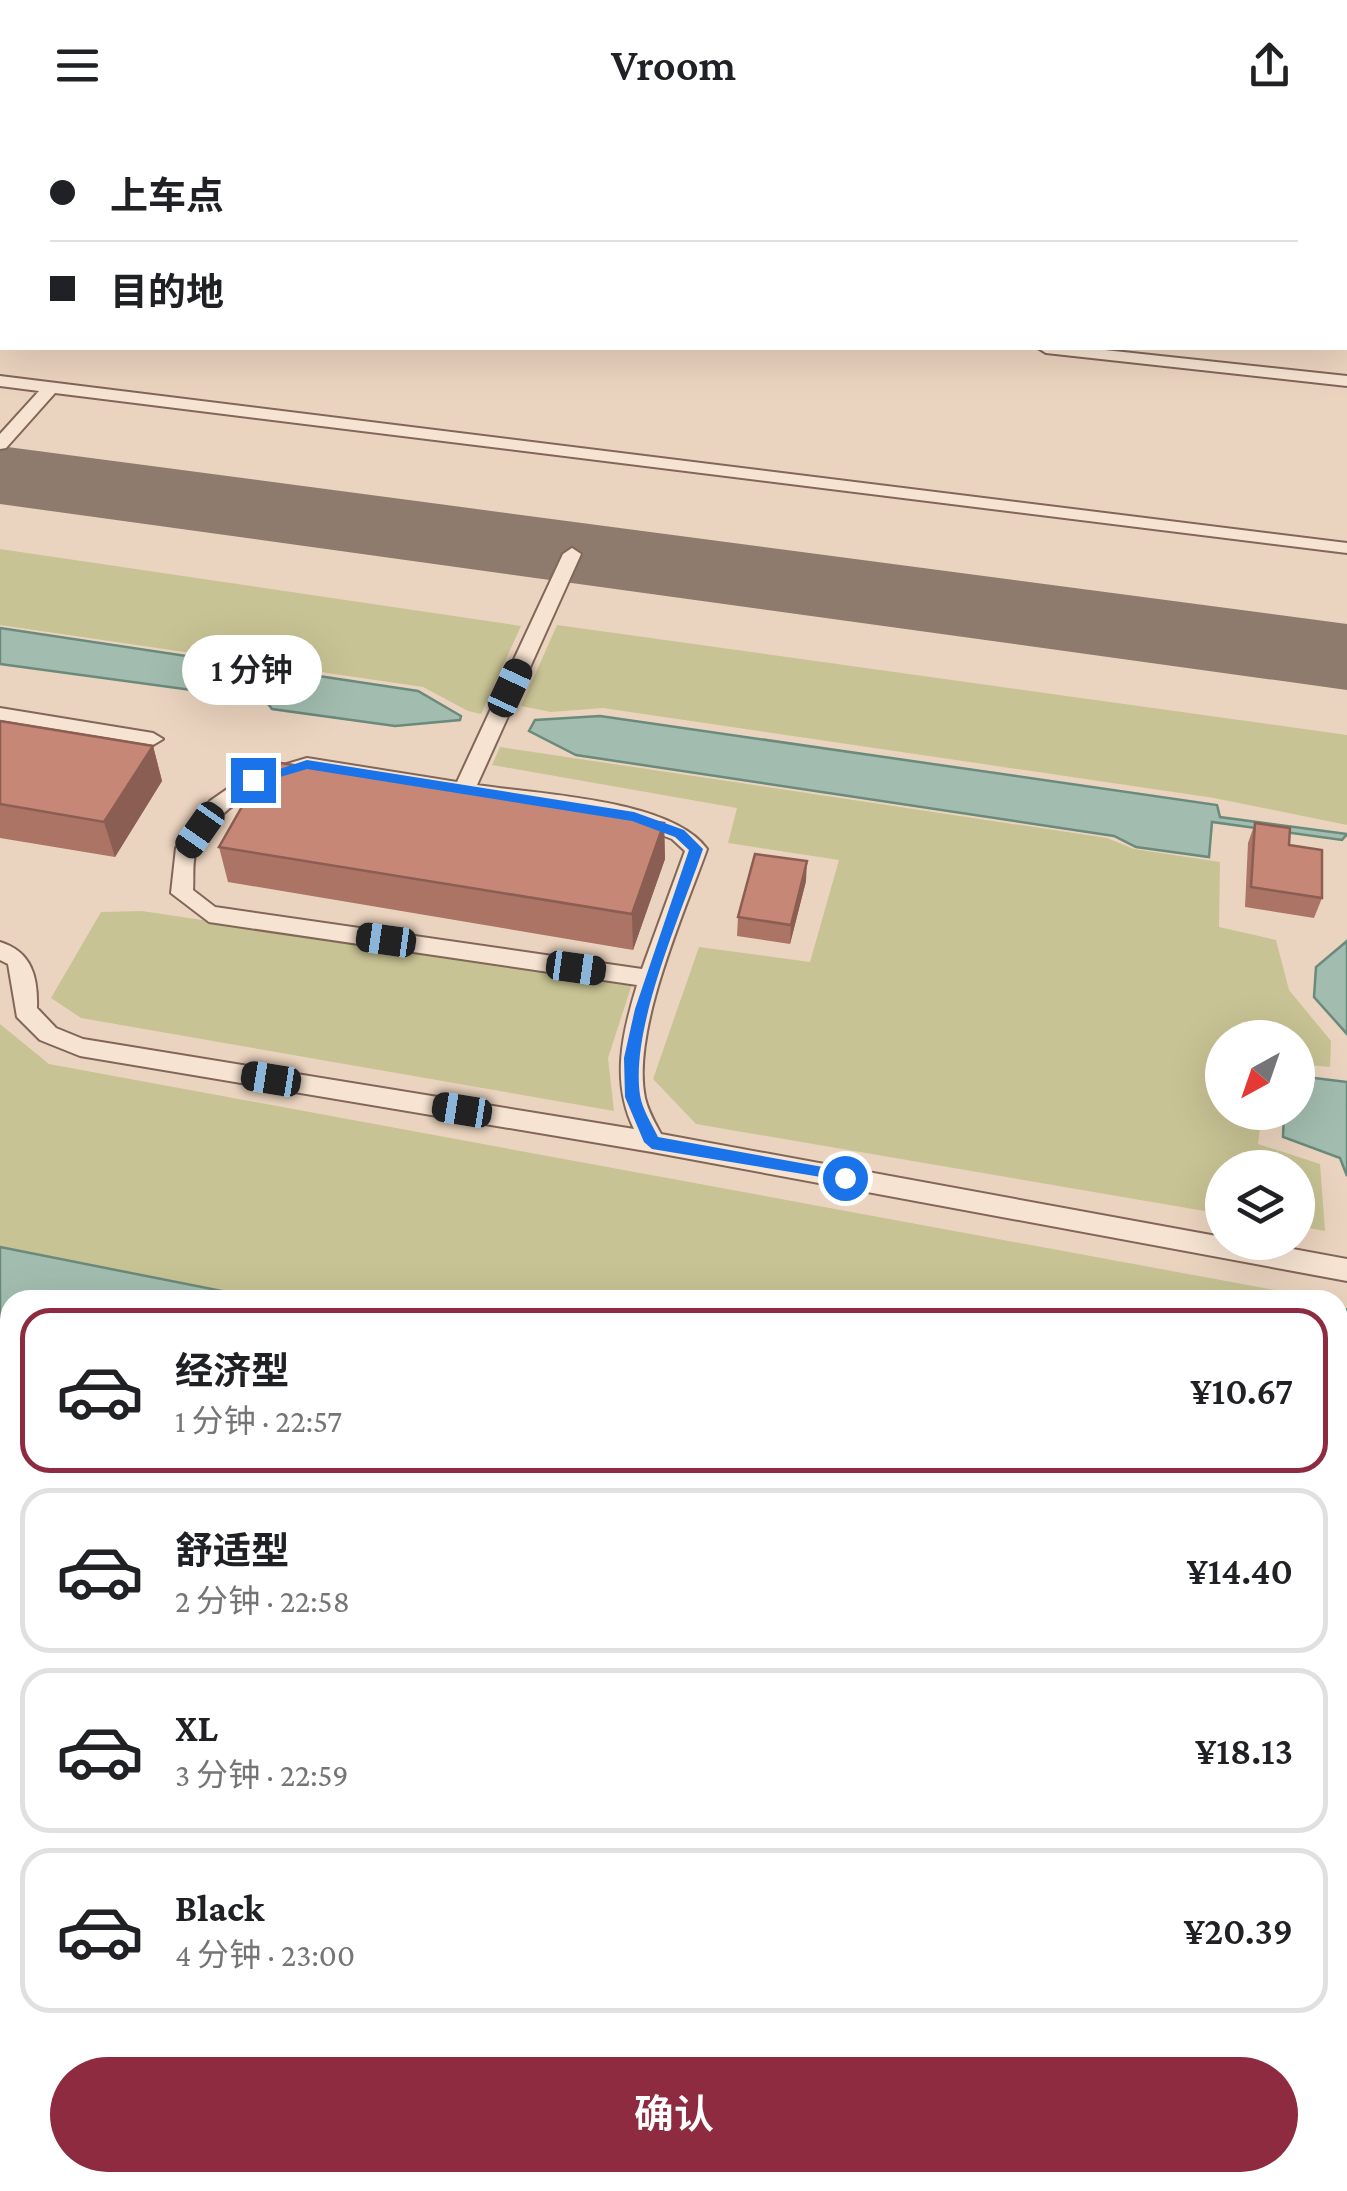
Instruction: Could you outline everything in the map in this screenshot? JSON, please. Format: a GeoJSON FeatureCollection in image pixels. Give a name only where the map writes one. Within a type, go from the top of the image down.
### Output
{"type":"FeatureCollection","features":[{"type":"Feature","properties":{"kind":"lane"},"geometry":{"type":"LineString","coordinates":[[1064,350],[1347,381]]}},
{"type":"Feature","properties":{"kind":"lane"},"geometry":{"type":"LineString","coordinates":[[0,381],[1347,548]]}},
{"type":"Feature","properties":{"kind":"lane"},"geometry":{"type":"LineString","coordinates":[[0,444],[51,387]]}},
{"type":"Feature","properties":{"kind":"lane"},"geometry":{"type":"LineString","coordinates":[[464,790],[572,554]]}},
{"type":"Feature","properties":{"kind":"lane"},"geometry":{"type":"LineString","coordinates":[[0,714],[153,739]]}},
{"type":"Feature","properties":{"kind":"lane"},"geometry":{"type":"LineString","coordinates":[[652,979],[210,914],[182,893],[184,854],[217,806],[253,780],[307,764],[634,817],[680,834],[696,849],[639,1025],[632,1078],[632,1097],[652,1142]]}},
{"type":"Feature","properties":{"kind":"lane"},"geometry":{"type":"LineString","coordinates":[[0,950],[18,960],[26,992],[25,1011],[48,1034],[80,1047],[652,1142],[1347,1270]]}},
{"type":"Feature","properties":{"kind":"shaded area"},"geometry":{"type":"Polygon","coordinates":[[[0,549],[521,626],[481,714],[423,687],[0,625],[0,549]]]}},
{"type":"Feature","properties":{"kind":"shaded area"},"geometry":{"type":"Polygon","coordinates":[[[557,625],[1347,735],[1347,825],[1214,798],[603,708],[551,712],[521,706],[557,625]]]}},
{"type":"Feature","properties":{"kind":"shaded area"},"geometry":{"type":"Polygon","coordinates":[[[0,628],[418,691],[461,716],[460,720],[395,726],[272,709],[265,700],[0,664],[0,628]]]}},
{"type":"Feature","properties":{"kind":"shaded area"},"geometry":{"type":"Polygon","coordinates":[[[600,716],[1217,805],[1220,817],[1347,834],[1342,840],[1212,822],[1209,857],[1136,847],[1114,836],[576,755],[529,731],[535,720],[600,716]]]}},
{"type":"Feature","properties":{"kind":"shaded area"},"geometry":{"type":"Polygon","coordinates":[[[500,747],[1107,838],[1134,849],[1220,862],[1219,927],[1276,940],[1289,990],[1314,1020],[1205,1020],[1205,1130],[1260,1130],[1258,1144],[1277,1150],[1205,1150],[1205,1211],[696,1124],[653,1079],[699,947],[810,962],[839,860],[728,843],[737,808],[492,765],[500,747]]]}},
{"type":"Feature","properties":{"kind":"shaded area"},"geometry":{"type":"Polygon","coordinates":[[[142,911],[632,984],[608,1058],[614,1111],[81,1018],[51,998],[101,912],[142,911]]]}},
{"type":"Feature","properties":{"kind":"shaded area"},"geometry":{"type":"Polygon","coordinates":[[[1347,941],[1347,1034],[1314,997],[1316,967],[1347,941]]]}},
{"type":"Feature","properties":{"kind":"shaded area"},"geometry":{"type":"Polygon","coordinates":[[[1315,1022],[1331,1041],[1330,1067],[1315,1066],[1315,1022]]]}},
{"type":"Feature","properties":{"kind":"shaded area"},"geometry":{"type":"Polygon","coordinates":[[[0,1024],[49,1064],[1275,1290],[0,1290],[0,1024]]]}},
{"type":"Feature","properties":{"kind":"shaded area"},"geometry":{"type":"Polygon","coordinates":[[[1315,1078],[1347,1082],[1347,1176],[1340,1158],[1283,1137],[1283,1130],[1315,1130],[1315,1078]]]}},
{"type":"Feature","properties":{"kind":"shaded area"},"geometry":{"type":"Polygon","coordinates":[[[1315,1162],[1320,1164],[1325,1231],[1315,1229],[1315,1162]]]}},
{"type":"Feature","properties":{"kind":"shaded area"},"geometry":{"type":"Polygon","coordinates":[[[0,1247],[217,1290],[0,1290],[0,1247]]]}},
{"type":"Feature","properties":{"kind":"building"},"geometry":{"type":"Polygon","coordinates":[[[0,721],[153,746],[104,822],[0,804],[0,721]]]}},
{"type":"Feature","properties":{"kind":"building"},"geometry":{"type":"Polygon","coordinates":[[[268,761],[664,823],[632,914],[219,847],[268,761]]]}},
{"type":"Feature","properties":{"kind":"building"},"geometry":{"type":"Polygon","coordinates":[[[1255,823],[1290,828],[1289,845],[1322,850],[1322,898],[1251,887],[1255,823]]]}},
{"type":"Feature","properties":{"kind":"building"},"geometry":{"type":"Polygon","coordinates":[[[755,854],[807,861],[791,925],[738,917],[755,854]]]}},
{"type":"Feature","properties":{"kind":"taxiway"},"geometry":{"type":"LineString","coordinates":[[0,475],[1347,657]]}},
{"type":"Feature","properties":{"kind":"route"},"geometry":{"type":"LineString","coordinates":[[253,780],[307,764],[634,817],[680,834],[696,849],[642,1009],[632,1058],[632,1097],[652,1142],[845,1178]]}}]}
